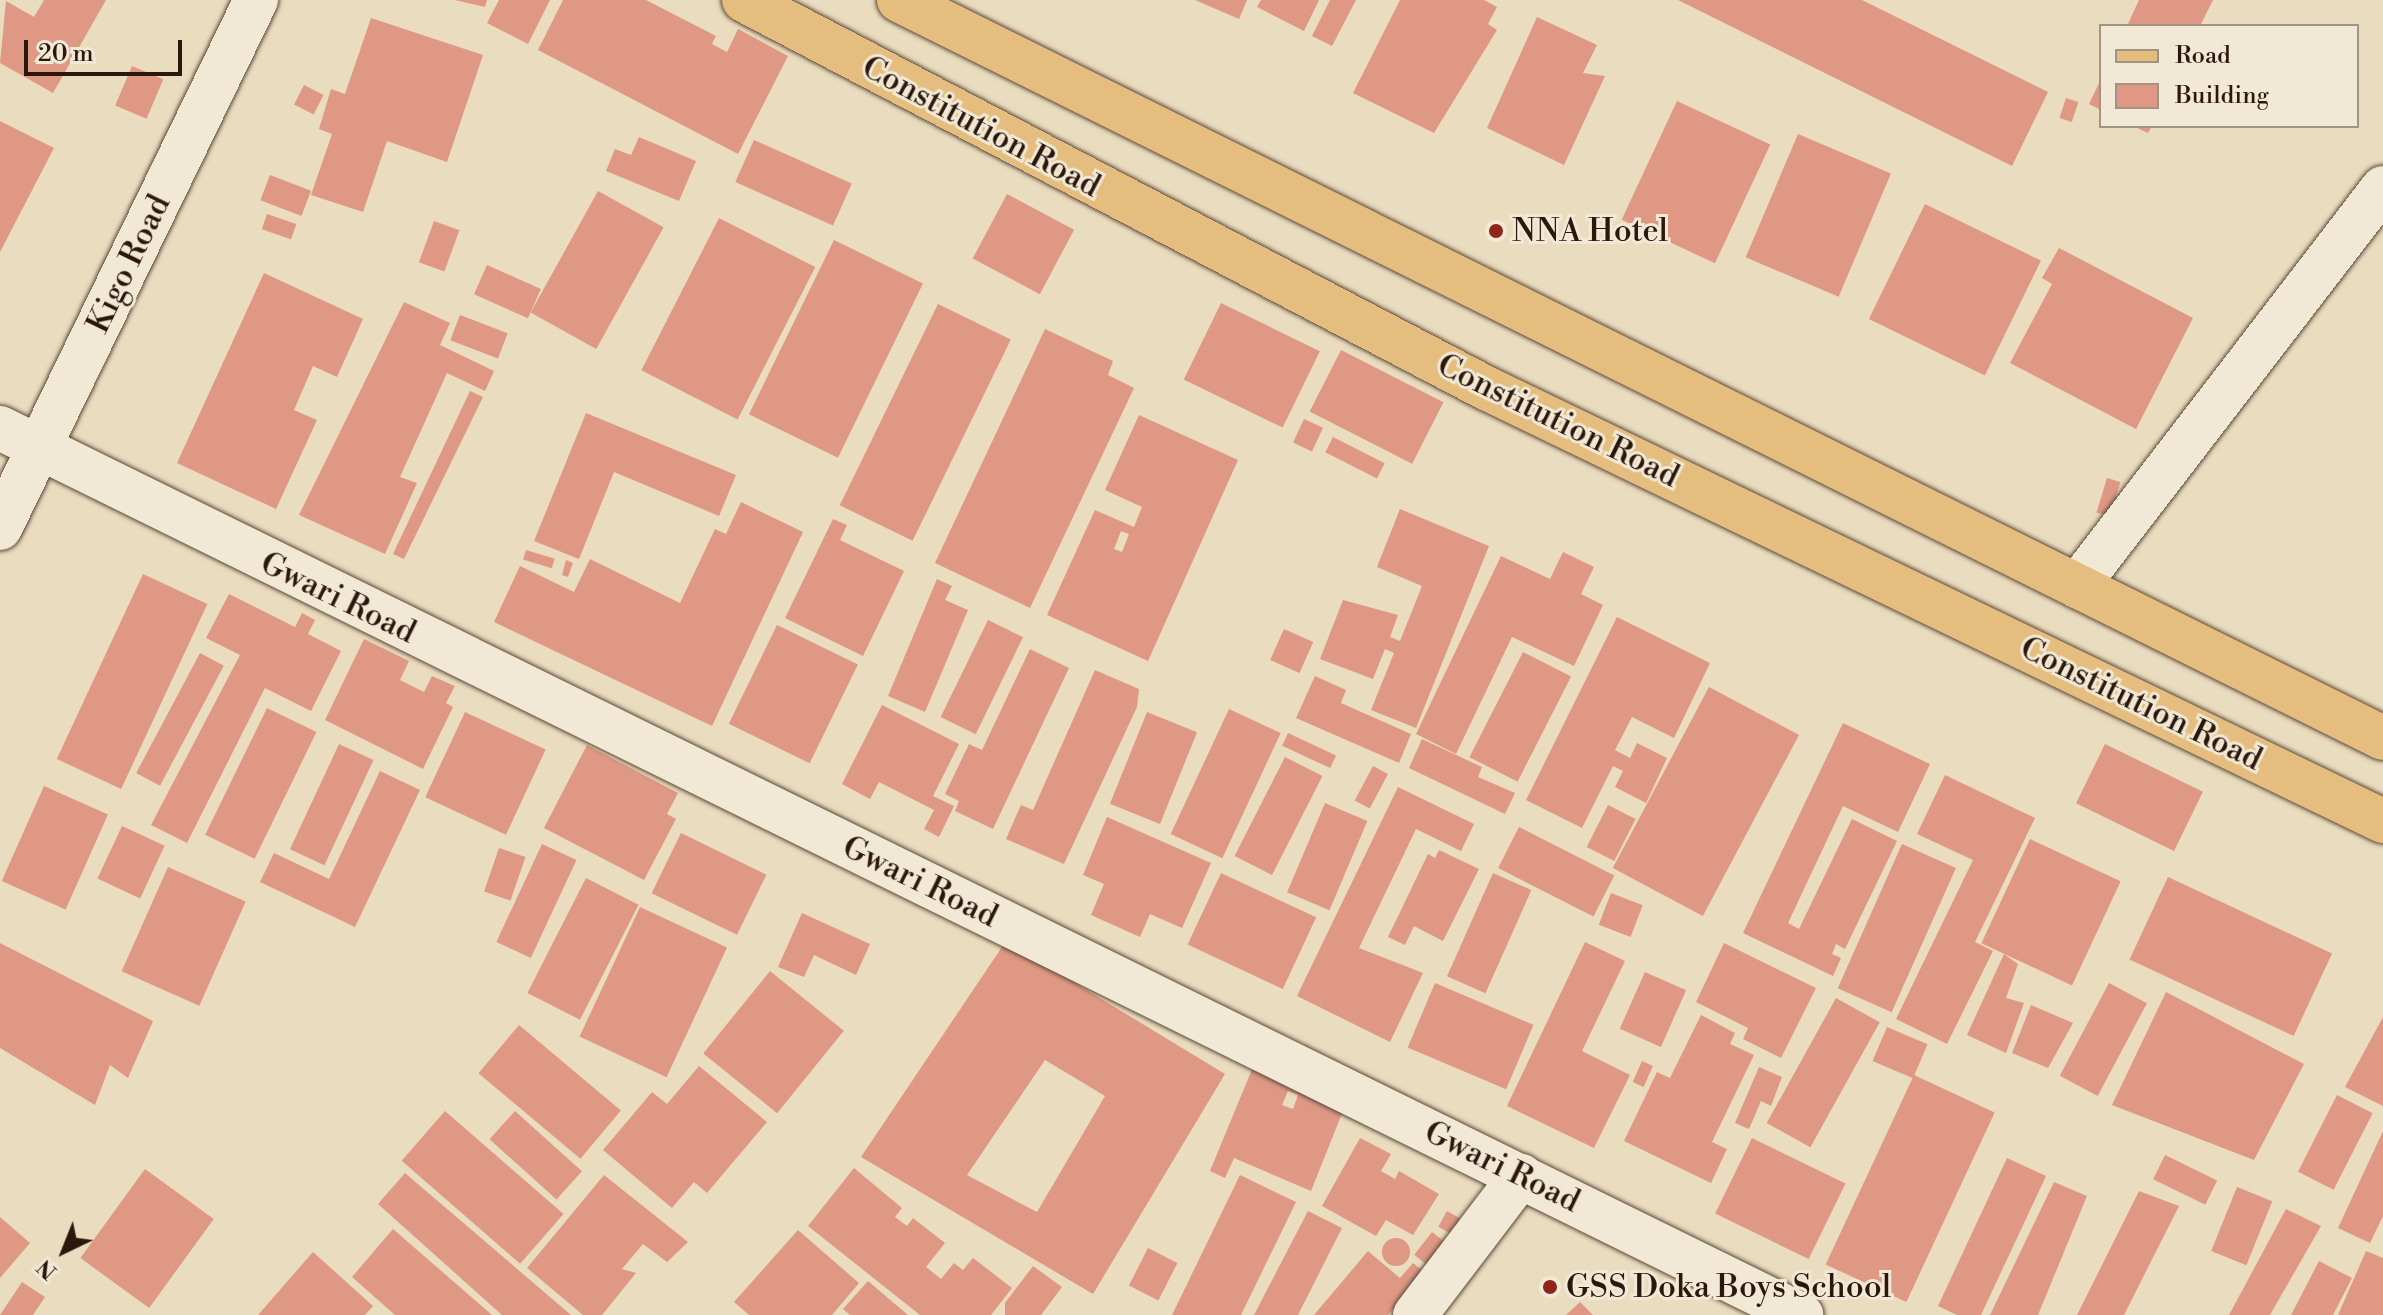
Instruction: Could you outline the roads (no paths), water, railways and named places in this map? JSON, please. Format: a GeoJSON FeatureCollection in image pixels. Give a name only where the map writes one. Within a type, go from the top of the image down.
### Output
{"type":"FeatureCollection","features":[{"type":"Feature","properties":{"kind":"main road","name":"Constitution Road"},"geometry":{"type":"LineString","coordinates":[[744,0],[1486,388],[2383,821]]}},
{"type":"Feature","properties":{"kind":"main road"},"geometry":{"type":"LineString","coordinates":[[899,0],[2383,738]]}},
{"type":"Feature","properties":{"kind":"street","name":"Kigo Road"},"geometry":{"type":"LineString","coordinates":[[0,528],[256,0]]}},
{"type":"Feature","properties":{"kind":"street"},"geometry":{"type":"LineString","coordinates":[[2077,586],[2383,188]]}},
{"type":"Feature","properties":{"kind":"street","name":"Gwari Road"},"geometry":{"type":"LineString","coordinates":[[0,428],[39,452],[1801,1315]]}},
{"type":"Feature","properties":{"kind":"street"},"geometry":{"type":"LineString","coordinates":[[1415,1315],[1521,1176]]}},
{"type":"Feature","properties":{"kind":"place","name":"NNA Hotel"},"geometry":{"type":"Point","coordinates":[1496,231]}},
{"type":"Feature","properties":{"kind":"place","name":"GSS Doka Boys School"},"geometry":{"type":"Point","coordinates":[1550,1287]}}]}
